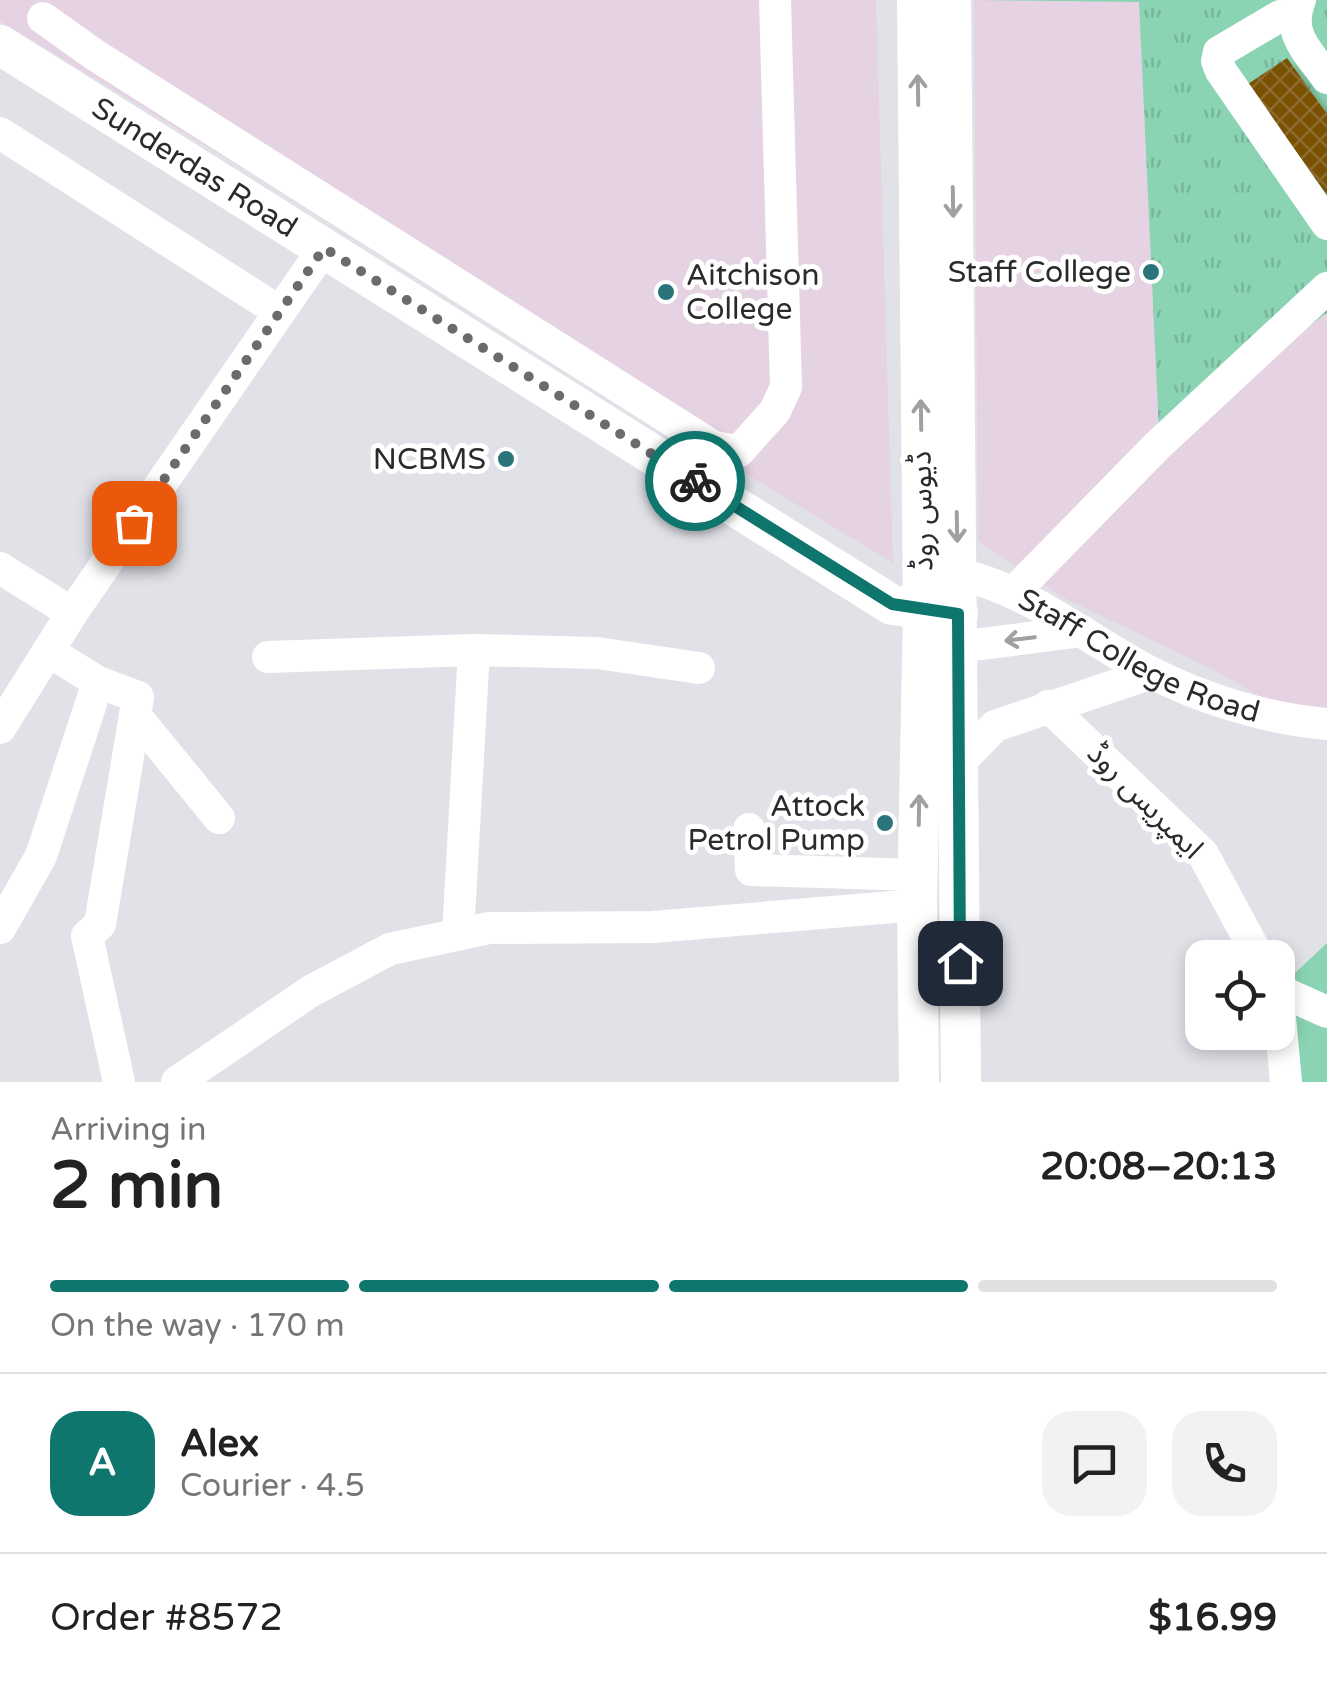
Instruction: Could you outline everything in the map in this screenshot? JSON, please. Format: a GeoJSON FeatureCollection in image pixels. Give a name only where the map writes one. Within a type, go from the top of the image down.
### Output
{"type":"FeatureCollection","features":[{"type":"Feature","properties":{"kind":"main road","name":"ڈیوس روڈ"},"geometry":{"type":"LineString","coordinates":[[917,0],[947,623],[958,764],[960,1082]]}},
{"type":"Feature","properties":{"kind":"main road","name":"ڈیوس روڈ"},"geometry":{"type":"LineString","coordinates":[[919,1082],[918,890],[947,623],[958,574],[951,0]]}},
{"type":"Feature","properties":{"kind":"main road","name":"Sunderdas Road"},"geometry":{"type":"LineString","coordinates":[[8,50],[892,604],[947,623]]}},
{"type":"Feature","properties":{"kind":"street"},"geometry":{"type":"LineString","coordinates":[[8,50],[42,9],[95,55],[714,447],[739,450],[775,411],[786,386],[775,0]]}},
{"type":"Feature","properties":{"kind":"street"},"geometry":{"type":"LineString","coordinates":[[1327,78],[1295,33],[1296,8],[1219,52],[1217,61],[1220,71],[1327,224]]}},
{"type":"Feature","properties":{"kind":"street"},"geometry":{"type":"LineString","coordinates":[[0,133],[280,312]]}},
{"type":"Feature","properties":{"kind":"street"},"geometry":{"type":"LineString","coordinates":[[0,728],[72,613],[324,248]]}},
{"type":"Feature","properties":{"kind":"street"},"geometry":{"type":"LineString","coordinates":[[1013,592],[1157,446],[1327,288]]}},
{"type":"Feature","properties":{"kind":"street"},"geometry":{"type":"LineString","coordinates":[[0,568],[72,613]]}},
{"type":"Feature","properties":{"kind":"street","name":"Staff College Road"},"geometry":{"type":"LineString","coordinates":[[958,574],[985,579],[1013,592],[1152,673],[1227,703],[1327,724]]}},
{"type":"Feature","properties":{"kind":"street"},"geometry":{"type":"LineString","coordinates":[[947,623],[1082,631]]}},
{"type":"Feature","properties":{"kind":"street"},"geometry":{"type":"LineString","coordinates":[[458,935],[474,650]]}},
{"type":"Feature","properties":{"kind":"street"},"geometry":{"type":"LineString","coordinates":[[268,657],[474,650],[598,652],[700,668]]}},
{"type":"Feature","properties":{"kind":"street"},"geometry":{"type":"LineString","coordinates":[[48,652],[98,682],[138,697],[100,924],[87,936],[120,1082]]}},
{"type":"Feature","properties":{"kind":"street"},"geometry":{"type":"LineString","coordinates":[[958,764],[995,726],[1152,673]]}},
{"type":"Feature","properties":{"kind":"street"},"geometry":{"type":"LineString","coordinates":[[0,928],[41,856],[98,682]]}},
{"type":"Feature","properties":{"kind":"street","name":"ایمپریس روڈ"},"geometry":{"type":"LineString","coordinates":[[1048,706],[1203,854],[1249,940]]}},
{"type":"Feature","properties":{"kind":"street"},"geometry":{"type":"LineString","coordinates":[[135,715],[219,818]]}},
{"type":"Feature","properties":{"kind":"street"},"geometry":{"type":"LineString","coordinates":[[750,829],[751,870],[918,890]]}},
{"type":"Feature","properties":{"kind":"street"},"geometry":{"type":"LineString","coordinates":[[177,1082],[311,991],[390,949],[489,928],[653,926],[918,890]]}},
{"type":"Feature","properties":{"kind":"street"},"geometry":{"type":"LineString","coordinates":[[1295,1000],[1327,1012]]}},
{"type":"Feature","properties":{"kind":"street"},"geometry":{"type":"LineString","coordinates":[[1283,1050],[1286,1082]]}},
{"type":"Feature","properties":{"kind":"shaded area","name":"Aitchison College"},"geometry":{"type":"Polygon","coordinates":[[[0,0],[876,0],[893,563],[0,21],[0,0]]]}},
{"type":"Feature","properties":{"kind":"shaded area","name":"Staff College"},"geometry":{"type":"Polygon","coordinates":[[[974,0],[1327,0],[1327,724],[1306,723],[1214,670],[1062,597],[978,541],[974,0]]]}},
{"type":"Feature","properties":{"kind":"green space"},"geometry":{"type":"Polygon","coordinates":[[[975,0],[1327,0],[1327,313],[1159,432],[1139,2],[975,0]]]}},
{"type":"Feature","properties":{"kind":"green space"},"geometry":{"type":"Polygon","coordinates":[[[1327,943],[1327,1082],[1286,1082],[1283,1050],[1295,1050],[1295,973],[1327,943]]]}},
{"type":"Feature","properties":{"kind":"building"},"geometry":{"type":"Polygon","coordinates":[[[1287,58],[1327,114],[1327,195],[1248,84],[1287,58]]]}},
{"type":"Feature","properties":{"kind":"way so far"},"geometry":{"type":"LineString","coordinates":[[134,523],[324,248],[695,481]]}},
{"type":"Feature","properties":{"kind":"place","name":"Staff College"},"geometry":{"type":"Point","coordinates":[1151,272]}},
{"type":"Feature","properties":{"kind":"place","name":"Aitchison College"},"geometry":{"type":"Point","coordinates":[666,292]}},
{"type":"Feature","properties":{"kind":"place","name":"NCBMS"},"geometry":{"type":"Point","coordinates":[506,459]}},
{"type":"Feature","properties":{"kind":"place","name":"Attock Petrol Pump"},"geometry":{"type":"Point","coordinates":[885,823]}},
{"type":"Feature","properties":{"kind":"route"},"geometry":{"type":"LineString","coordinates":[[695,481],[892,604],[958,614],[960,963]]}}]}
